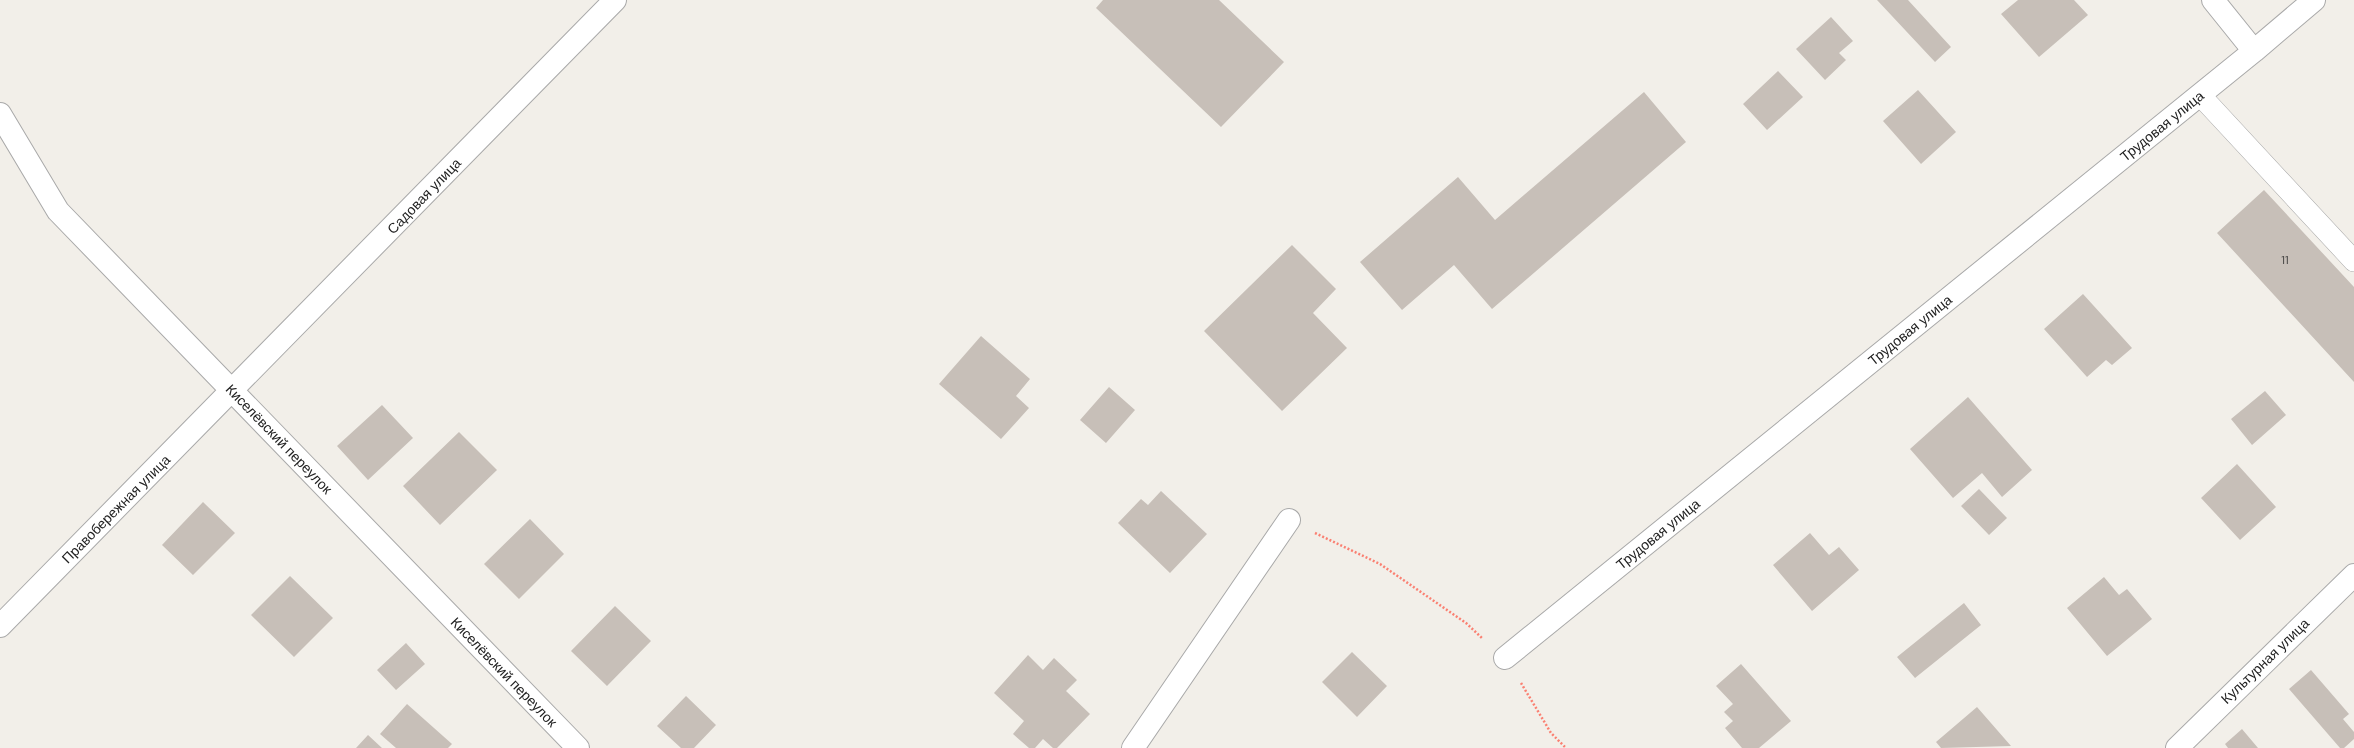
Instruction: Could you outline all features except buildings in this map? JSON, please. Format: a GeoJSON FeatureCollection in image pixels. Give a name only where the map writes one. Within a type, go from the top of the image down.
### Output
{"type":"FeatureCollection","features":[{"type":"Feature","properties":{"kind":"street","name":"Садовая улица"},"geometry":{"type":"LineString","coordinates":[[232,391],[615,0]]}},
{"type":"Feature","properties":{"kind":"street"},"geometry":{"type":"LineString","coordinates":[[2213,0],[2254,51]]}},
{"type":"Feature","properties":{"kind":"street","name":"Трудовая улица"},"geometry":{"type":"LineString","coordinates":[[1505,658],[2200,95],[2314,0]]}},
{"type":"Feature","properties":{"kind":"street","name":"Киселёвский переулок"},"geometry":{"type":"LineString","coordinates":[[0,114],[58,211],[578,748]]}},
{"type":"Feature","properties":{"kind":"street","name":"Правобережная улица"},"geometry":{"type":"LineString","coordinates":[[0,626],[232,391]]}},
{"type":"Feature","properties":{"kind":"street"},"geometry":{"type":"LineString","coordinates":[[1133,748],[1289,520]]}},
{"type":"Feature","properties":{"kind":"street","name":"Культурная улица"},"geometry":{"type":"LineString","coordinates":[[2177,748],[2354,575]]}},
{"type":"Feature","properties":{"kind":"lane"},"geometry":{"type":"LineString","coordinates":[[2200,95],[2354,261]]}},
{"type":"Feature","properties":{"kind":"path"},"geometry":{"type":"LineString","coordinates":[[1289,520],[1380,564],[1466,623],[1505,658],[1551,733],[1566,748]]}}]}
